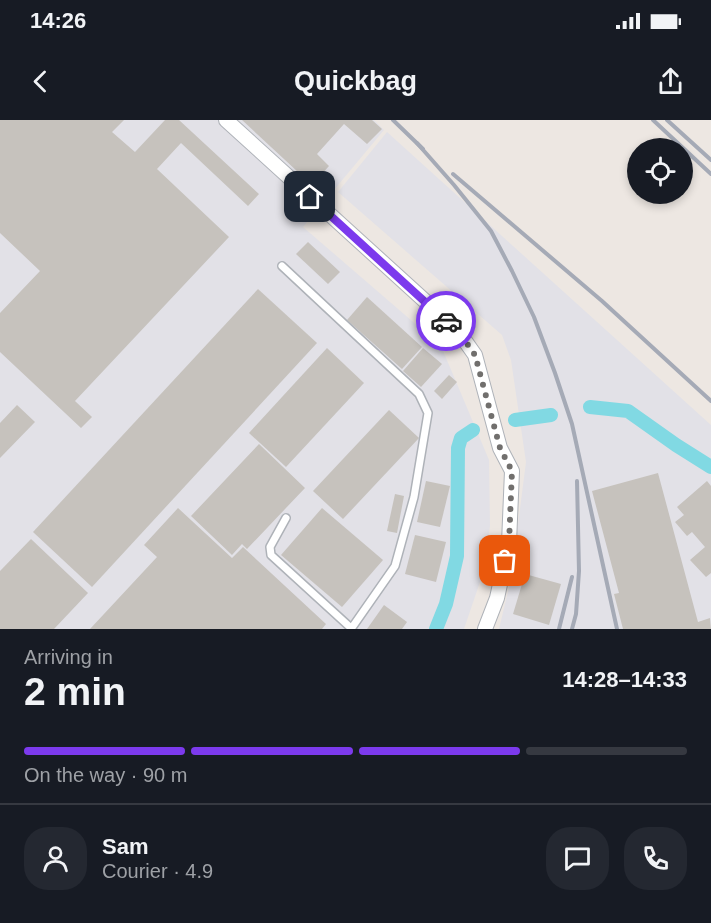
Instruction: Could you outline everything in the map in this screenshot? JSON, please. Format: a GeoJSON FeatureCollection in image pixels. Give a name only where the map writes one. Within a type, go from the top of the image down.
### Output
{"type":"FeatureCollection","features":[{"type":"Feature","properties":{"kind":"street"},"geometry":{"type":"LineString","coordinates":[[226,120],[447,321],[475,355],[500,448],[512,471],[509,543],[496,598],[485,629]]}},
{"type":"Feature","properties":{"kind":"lane"},"geometry":{"type":"LineString","coordinates":[[282,266],[419,394],[428,413],[414,497],[395,566],[351,629],[271,555],[270,547],[286,518]]}},
{"type":"Feature","properties":{"kind":"shaded area"},"geometry":{"type":"Polygon","coordinates":[[[0,120],[374,120],[384,130],[303,227],[441,346],[489,460],[490,526],[482,576],[464,629],[0,629],[0,120]]]}},
{"type":"Feature","properties":{"kind":"shaded area"},"geometry":{"type":"Polygon","coordinates":[[[387,132],[711,425],[711,629],[499,629],[511,579],[526,462],[511,360],[502,335],[338,192],[387,132]]]}},
{"type":"Feature","properties":{"kind":"building"},"geometry":{"type":"Polygon","coordinates":[[[0,120],[124,120],[112,132],[135,152],[165,120],[179,120],[259,194],[248,206],[181,143],[157,169],[229,237],[75,401],[92,417],[81,428],[0,352],[0,313],[40,271],[0,233],[0,120]]]}},
{"type":"Feature","properties":{"kind":"building"},"geometry":{"type":"Polygon","coordinates":[[[242,120],[372,120],[382,129],[367,144],[344,124],[317,154],[329,166],[312,185],[242,120]]]}},
{"type":"Feature","properties":{"kind":"building"},"geometry":{"type":"Polygon","coordinates":[[[308,242],[340,272],[328,284],[296,254],[308,242]]]}},
{"type":"Feature","properties":{"kind":"building"},"geometry":{"type":"Polygon","coordinates":[[[258,289],[317,343],[92,587],[33,532],[258,289]]]}},
{"type":"Feature","properties":{"kind":"building"},"geometry":{"type":"Polygon","coordinates":[[[367,297],[422,347],[402,369],[347,320],[367,297]]]}},
{"type":"Feature","properties":{"kind":"building"},"geometry":{"type":"Polygon","coordinates":[[[327,348],[364,383],[286,467],[249,433],[327,348]]]}},
{"type":"Feature","properties":{"kind":"building"},"geometry":{"type":"Polygon","coordinates":[[[423,348],[442,364],[421,387],[403,371],[423,348]]]}},
{"type":"Feature","properties":{"kind":"building"},"geometry":{"type":"Polygon","coordinates":[[[449,375],[457,382],[442,399],[434,391],[449,375]]]}},
{"type":"Feature","properties":{"kind":"building"},"geometry":{"type":"Polygon","coordinates":[[[17,405],[35,422],[0,458],[0,423],[17,405]]]}},
{"type":"Feature","properties":{"kind":"building"},"geometry":{"type":"Polygon","coordinates":[[[389,410],[419,438],[343,519],[313,491],[389,410]]]}},
{"type":"Feature","properties":{"kind":"building"},"geometry":{"type":"Polygon","coordinates":[[[259,444],[305,488],[247,549],[242,544],[232,555],[191,516],[259,444]]]}},
{"type":"Feature","properties":{"kind":"building"},"geometry":{"type":"Polygon","coordinates":[[[658,473],[698,622],[710,618],[711,629],[623,629],[614,594],[619,593],[592,491],[658,473]]]}},
{"type":"Feature","properties":{"kind":"building"},"geometry":{"type":"Polygon","coordinates":[[[426,481],[450,486],[440,527],[417,522],[426,481]]]}},
{"type":"Feature","properties":{"kind":"building"},"geometry":{"type":"Polygon","coordinates":[[[707,481],[711,486],[711,573],[706,577],[690,560],[705,547],[692,532],[687,536],[675,522],[684,515],[677,507],[707,481]]]}},
{"type":"Feature","properties":{"kind":"building"},"geometry":{"type":"Polygon","coordinates":[[[395,494],[404,496],[397,533],[387,531],[395,494]]]}},
{"type":"Feature","properties":{"kind":"building"},"geometry":{"type":"Polygon","coordinates":[[[178,508],[232,558],[243,547],[326,624],[322,629],[90,629],[157,557],[144,545],[178,508]]]}},
{"type":"Feature","properties":{"kind":"building"},"geometry":{"type":"Polygon","coordinates":[[[322,508],[383,560],[342,607],[281,555],[322,508]]]}},
{"type":"Feature","properties":{"kind":"building"},"geometry":{"type":"Polygon","coordinates":[[[415,535],[446,542],[436,582],[405,574],[415,535]]]}},
{"type":"Feature","properties":{"kind":"building"},"geometry":{"type":"Polygon","coordinates":[[[31,539],[88,593],[54,629],[0,629],[0,571],[31,539]]]}},
{"type":"Feature","properties":{"kind":"building"},"geometry":{"type":"Polygon","coordinates":[[[525,574],[561,584],[549,625],[513,614],[525,574]]]}},
{"type":"Feature","properties":{"kind":"building"},"geometry":{"type":"Polygon","coordinates":[[[384,605],[407,622],[402,629],[367,629],[384,605]]]}},
{"type":"Feature","properties":{"kind":"waterway"},"geometry":{"type":"LineString","coordinates":[[590,407],[628,411],[711,467]]}},
{"type":"Feature","properties":{"kind":"waterway"},"geometry":{"type":"LineString","coordinates":[[515,420],[551,415]]}},
{"type":"Feature","properties":{"kind":"waterway"},"geometry":{"type":"LineString","coordinates":[[436,629],[446,604],[457,556],[458,448],[461,438],[473,430]]}},
{"type":"Feature","properties":{"kind":"railway"},"geometry":{"type":"LineString","coordinates":[[393,120],[423,149]]}},
{"type":"Feature","properties":{"kind":"railway"},"geometry":{"type":"LineString","coordinates":[[653,120],[711,174]]}},
{"type":"Feature","properties":{"kind":"railway"},"geometry":{"type":"LineString","coordinates":[[667,120],[711,160]]}},
{"type":"Feature","properties":{"kind":"railway"},"geometry":{"type":"LineString","coordinates":[[417,143],[491,231],[534,317],[572,424],[617,629]]}},
{"type":"Feature","properties":{"kind":"railway"},"geometry":{"type":"LineString","coordinates":[[453,174],[602,301],[711,401]]}},
{"type":"Feature","properties":{"kind":"railway"},"geometry":{"type":"LineString","coordinates":[[572,629],[576,614],[579,571],[577,481]]}},
{"type":"Feature","properties":{"kind":"railway"},"geometry":{"type":"LineString","coordinates":[[559,629],[572,577]]}},
{"type":"Feature","properties":{"kind":"way so far"},"geometry":{"type":"LineString","coordinates":[[446,321],[463,338],[475,355],[500,448],[512,471],[509,543],[505,561]]}},
{"type":"Feature","properties":{"kind":"route"},"geometry":{"type":"LineString","coordinates":[[310,197],[446,321]]}}]}
